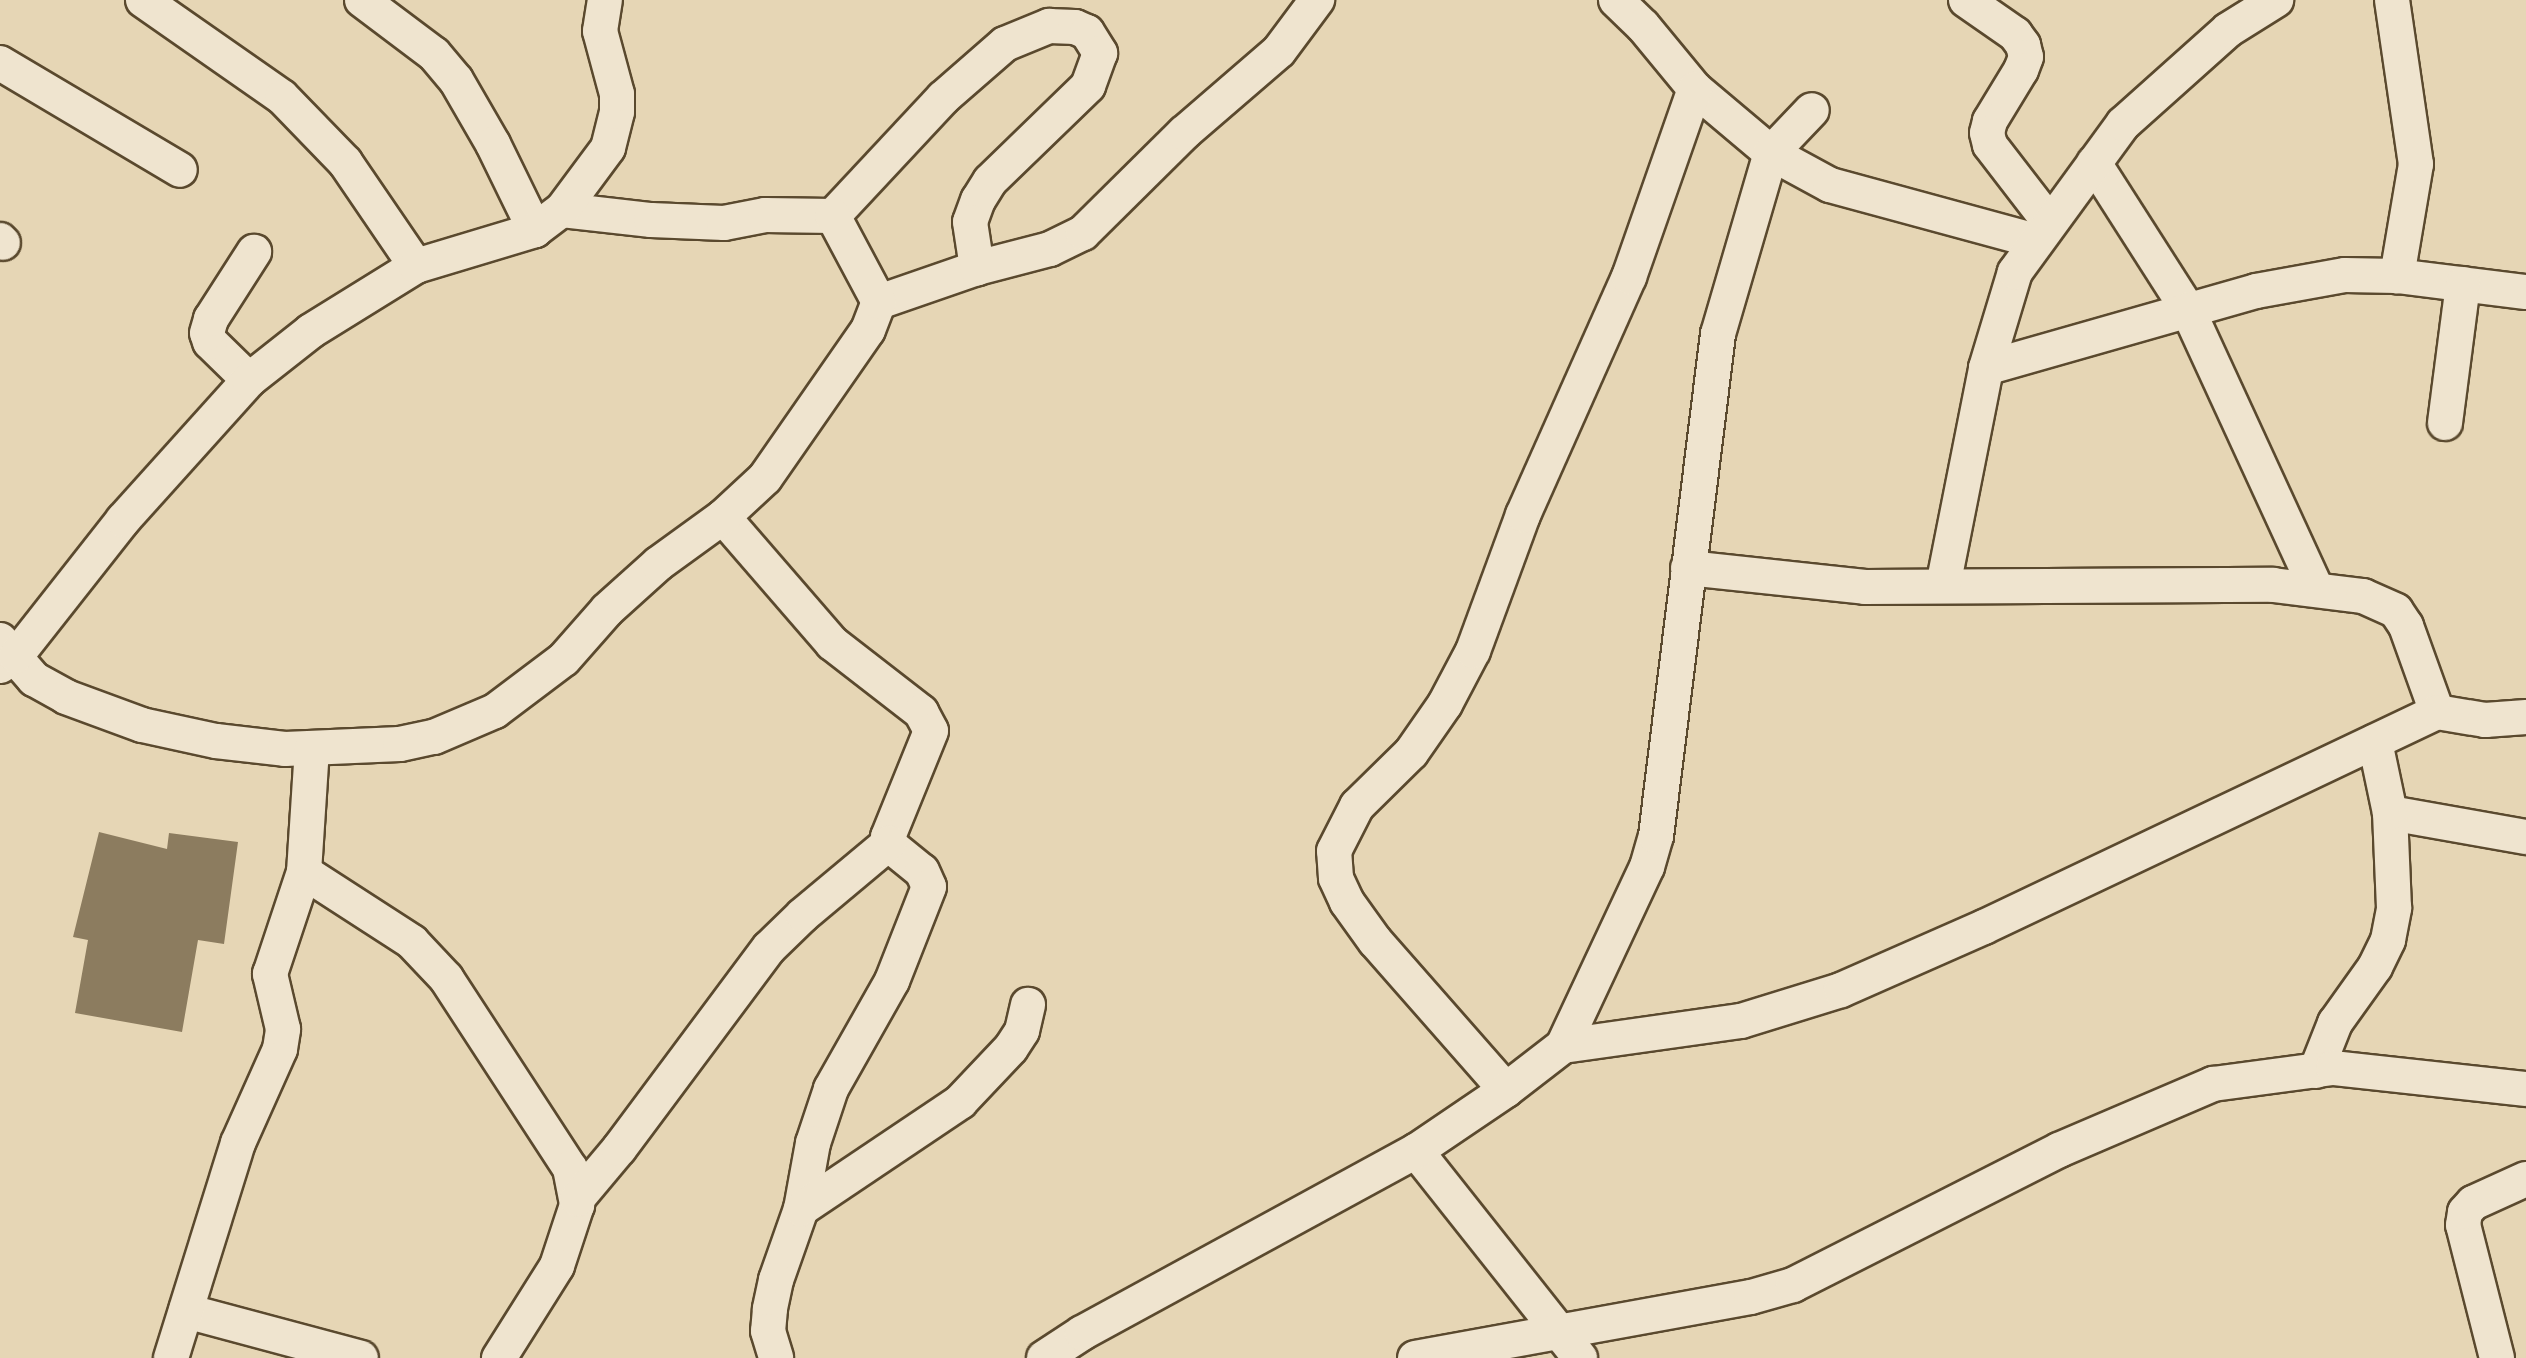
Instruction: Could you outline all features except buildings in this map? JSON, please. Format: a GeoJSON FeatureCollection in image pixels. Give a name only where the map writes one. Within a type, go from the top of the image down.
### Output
{"type":"FeatureCollection","features":[{"type":"Feature","properties":{"kind":"street"},"geometry":{"type":"LineString","coordinates":[[143,0],[282,97],[345,162],[416,266]]}},
{"type":"Feature","properties":{"kind":"street"},"geometry":{"type":"LineString","coordinates":[[362,0],[434,54],[456,80],[493,144],[535,230]]}},
{"type":"Feature","properties":{"kind":"street"},"geometry":{"type":"LineString","coordinates":[[605,0],[600,31],[617,94],[617,112],[608,148],[562,210],[535,230],[416,266],[311,331],[249,380],[5,654],[34,679],[55,691],[142,725],[216,741],[312,749],[423,739],[495,711],[564,659],[607,610],[658,564],[723,517],[765,478],[868,330],[879,302],[977,268],[1050,249],[1083,233],[1184,133],[1279,51],[1317,0]]}},
{"type":"Feature","properties":{"kind":"street"},"geometry":{"type":"LineString","coordinates":[[1616,0],[1643,26],[1695,89],[1771,153],[1830,185],[2043,232]]}},
{"type":"Feature","properties":{"kind":"street"},"geometry":{"type":"LineString","coordinates":[[1966,0],[2015,34],[2023,45],[2026,57],[2021,70],[1990,121],[1987,133],[1990,145],[2043,232]]}},
{"type":"Feature","properties":{"kind":"street"},"geometry":{"type":"LineString","coordinates":[[1943,586],[1986,368],[2015,272],[2123,124],[2228,30],[2276,0]]}},
{"type":"Feature","properties":{"kind":"street"},"geometry":{"type":"LineString","coordinates":[[2392,0],[2416,164],[2397,276]]}},
{"type":"Feature","properties":{"kind":"street"},"geometry":{"type":"LineString","coordinates":[[562,210],[651,220],[724,223],[765,215],[833,216],[943,98],[1005,44],[1049,26],[1075,27],[1087,32],[1100,53],[1088,86],[990,181],[978,200],[970,222],[977,268]]}},
{"type":"Feature","properties":{"kind":"street"},"geometry":{"type":"LineString","coordinates":[[0,63],[180,170]]}},
{"type":"Feature","properties":{"kind":"street"},"geometry":{"type":"LineString","coordinates":[[1506,1090],[1375,941],[1336,878],[1334,851],[1357,806],[1411,753],[1445,704],[1473,651],[1523,515],[1629,277],[1695,89]]}},
{"type":"Feature","properties":{"kind":"street"},"geometry":{"type":"LineString","coordinates":[[1044,1358],[1082,1333],[1416,1151],[1506,1090],[1563,1046],[1647,867],[1656,836],[1718,334],[1771,153],[1812,110]]}},
{"type":"Feature","properties":{"kind":"street"},"geometry":{"type":"LineString","coordinates":[[2094,163],[2188,310],[2316,588]]}},
{"type":"Feature","properties":{"kind":"street"},"geometry":{"type":"LineString","coordinates":[[833,216],[879,302]]}},
{"type":"Feature","properties":{"kind":"street"},"geometry":{"type":"LineString","coordinates":[[249,380],[210,342],[207,333],[211,319],[254,252]]}},
{"type":"Feature","properties":{"kind":"street"},"geometry":{"type":"LineString","coordinates":[[1986,368],[2256,291],[2345,275],[2397,276],[2526,292]]}},
{"type":"Feature","properties":{"kind":"street"},"geometry":{"type":"LineString","coordinates":[[2445,423],[2463,284]]}},
{"type":"Feature","properties":{"kind":"street"},"geometry":{"type":"LineString","coordinates":[[723,517],[832,643],[929,722],[931,731],[888,837],[889,843],[916,863],[929,887],[892,981],[831,1089],[813,1143],[801,1209],[776,1280],[770,1309],[768,1331],[776,1358]]}},
{"type":"Feature","properties":{"kind":"street"},"geometry":{"type":"LineString","coordinates":[[1688,568],[1865,587],[2316,588],[2363,596],[2396,611],[2413,637],[2437,712]]}},
{"type":"Feature","properties":{"kind":"street"},"geometry":{"type":"LineString","coordinates":[[1563,1046],[1741,1021],[1841,990],[1984,927],[2437,712],[2485,720],[2526,717]]}},
{"type":"Feature","properties":{"kind":"street"},"geometry":{"type":"LineString","coordinates":[[2324,1069],[2335,1023],[2375,967],[2388,940],[2395,884],[2390,813],[2375,742]]}},
{"type":"Feature","properties":{"kind":"street"},"geometry":{"type":"LineString","coordinates":[[171,1358],[238,1143],[280,1049],[283,1029],[270,974],[304,872],[312,749]]}},
{"type":"Feature","properties":{"kind":"street"},"geometry":{"type":"LineString","coordinates":[[2390,813],[2526,837]]}},
{"type":"Feature","properties":{"kind":"street"},"geometry":{"type":"LineString","coordinates":[[499,1358],[557,1266],[577,1199],[619,1149],[769,948],[803,915],[889,843]]}},
{"type":"Feature","properties":{"kind":"street"},"geometry":{"type":"LineString","coordinates":[[304,872],[412,942],[446,978],[570,1168],[577,1199]]}},
{"type":"Feature","properties":{"kind":"street"},"geometry":{"type":"LineString","coordinates":[[801,1209],[960,1102],[1011,1048],[1022,1031],[1028,1005]]}},
{"type":"Feature","properties":{"kind":"street"},"geometry":{"type":"LineString","coordinates":[[1415,1358],[1751,1297],[1793,1285],[2059,1150],[2213,1084],[2324,1069],[2526,1089]]}},
{"type":"Feature","properties":{"kind":"street"},"geometry":{"type":"LineString","coordinates":[[1416,1151],[1580,1358]]}},
{"type":"Feature","properties":{"kind":"street"},"geometry":{"type":"LineString","coordinates":[[2497,1358],[2463,1225],[2465,1212],[2473,1203],[2526,1179]]}},
{"type":"Feature","properties":{"kind":"street"},"geometry":{"type":"LineString","coordinates":[[186,1311],[361,1358]]}}]}
